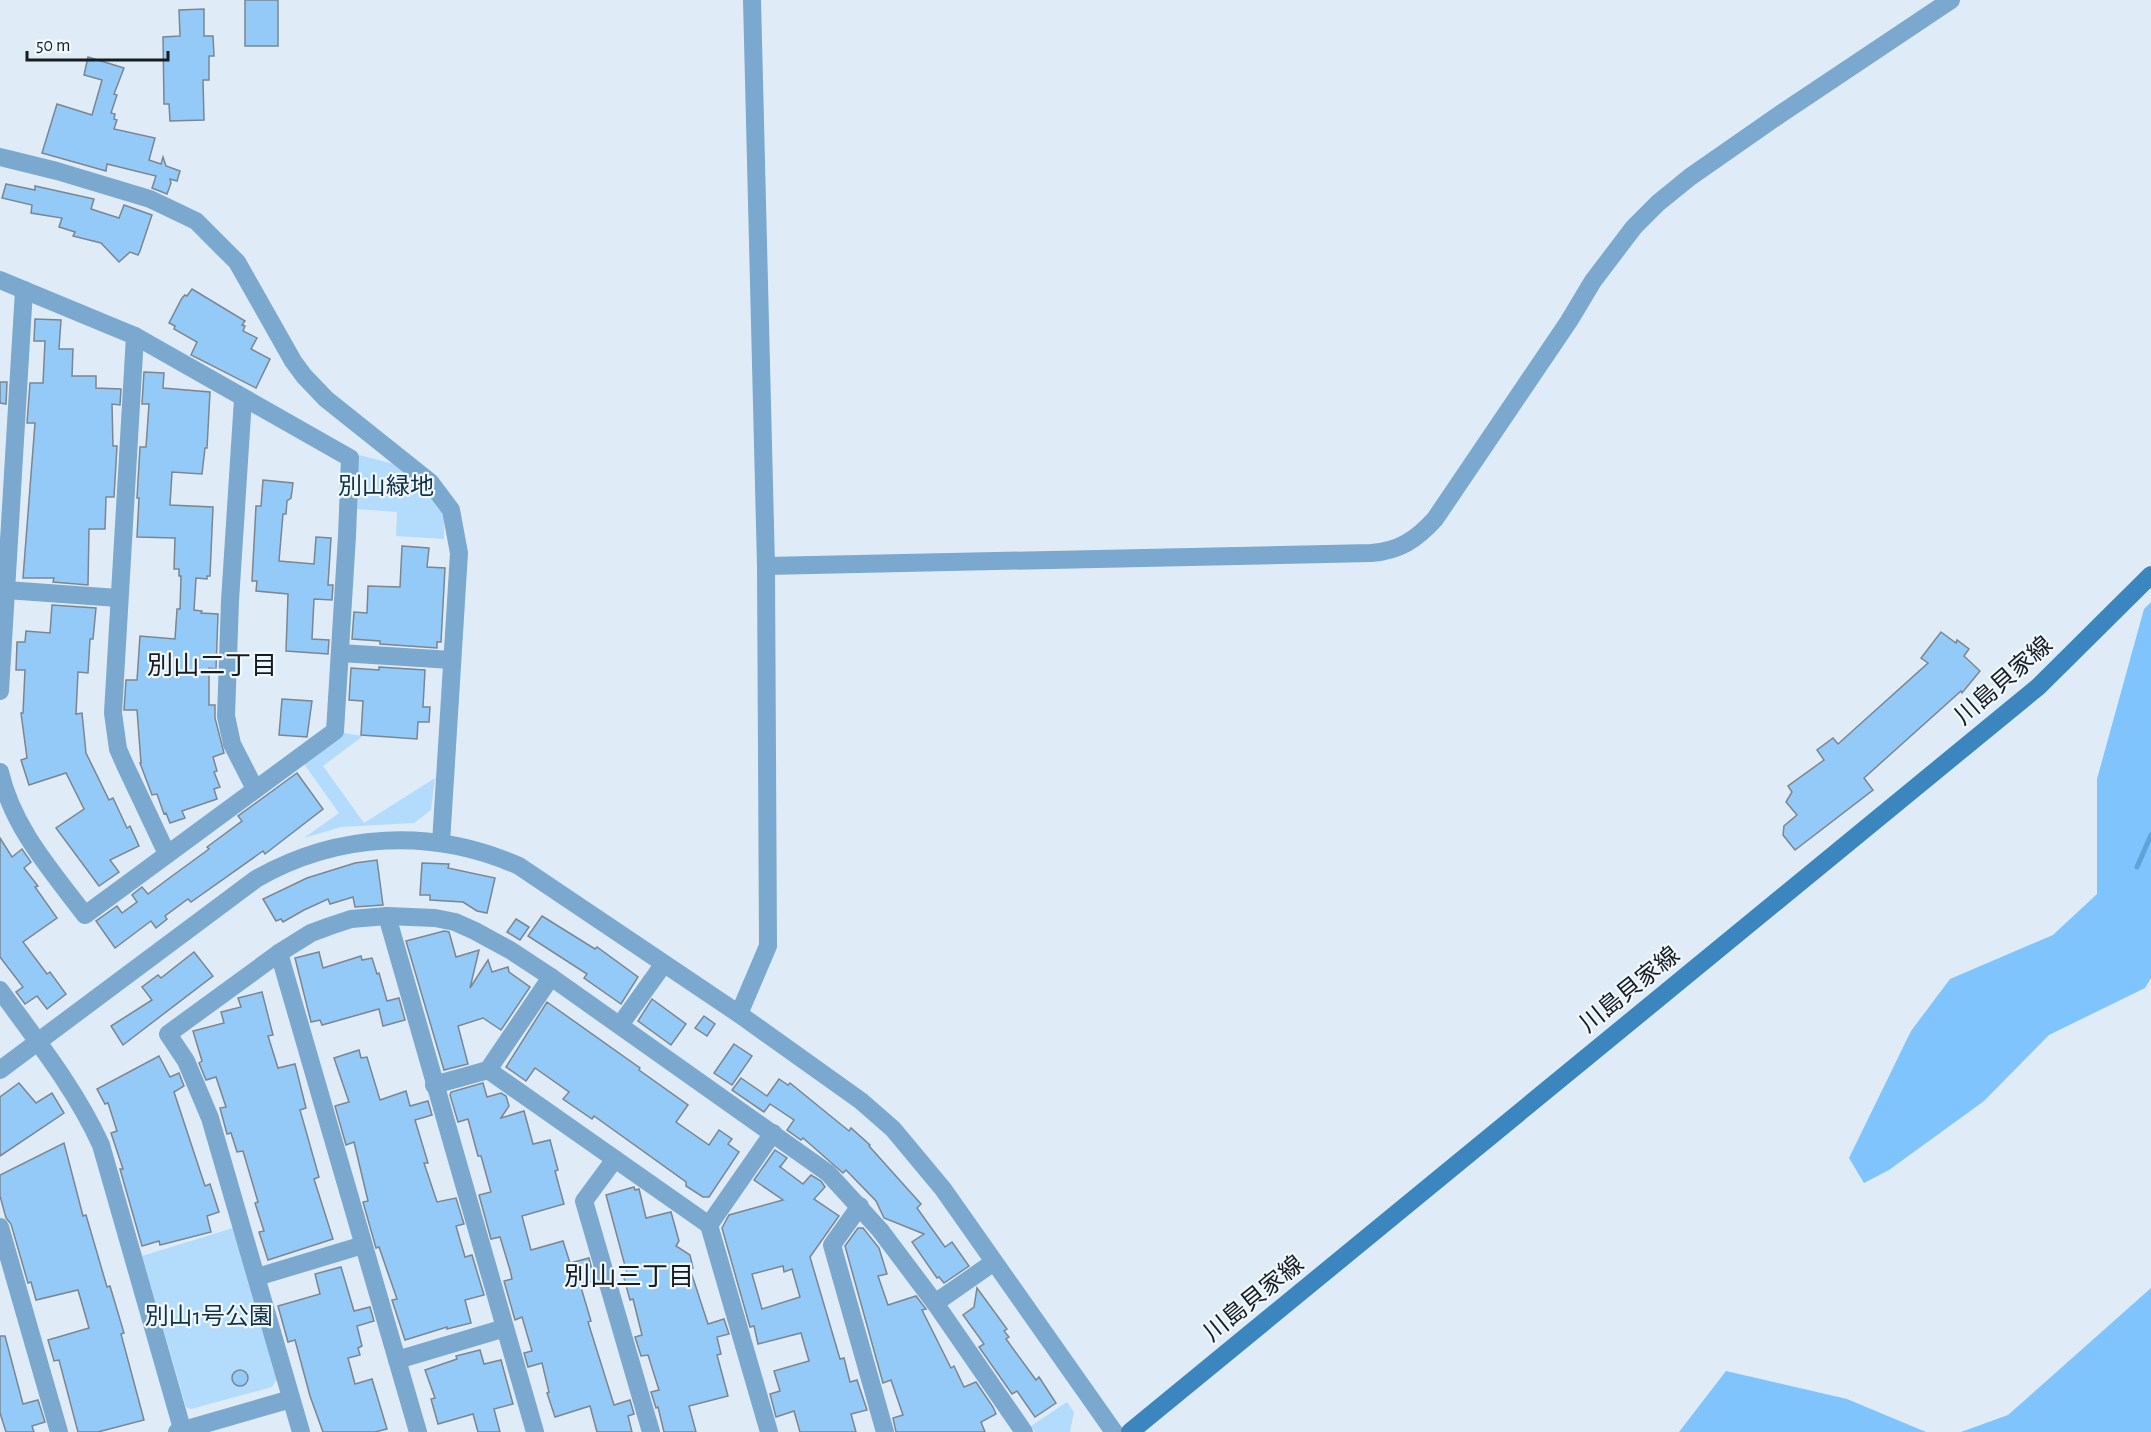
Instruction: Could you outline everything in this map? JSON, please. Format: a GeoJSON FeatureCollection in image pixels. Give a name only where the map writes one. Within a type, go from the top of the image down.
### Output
{"type":"FeatureCollection","features":[{"type":"Feature","properties":{"kind":"main road","name":"川島貝家線"},"geometry":{"type":"LineString","coordinates":[[1130,1432],[2038,687],[2151,575]]}},
{"type":"Feature","properties":{"kind":"street"},"geometry":{"type":"LineString","coordinates":[[739,1014],[768,946],[766,566],[753,0]]}},
{"type":"Feature","properties":{"kind":"street"},"geometry":{"type":"LineString","coordinates":[[766,566],[1371,553],[1386,552],[1402,547],[1412,542],[1435,519],[1569,321],[1593,281],[1635,227],[1658,203],[1690,177],[1782,113],[1951,0]]}},
{"type":"Feature","properties":{"kind":"street"},"geometry":{"type":"LineString","coordinates":[[0,157],[57,171],[162,203],[196,221],[237,262],[293,361],[304,376],[326,399],[430,482],[451,510],[459,553],[441,843]]}},
{"type":"Feature","properties":{"kind":"street"},"geometry":{"type":"LineString","coordinates":[[0,280],[135,336],[350,458],[335,731],[167,854],[86,919],[37,852],[17,820],[5,792],[0,772]]}},
{"type":"Feature","properties":{"kind":"street"},"geometry":{"type":"LineString","coordinates":[[0,691],[24,290]]}},
{"type":"Feature","properties":{"kind":"street"},"geometry":{"type":"LineString","coordinates":[[135,336],[113,713],[118,749],[167,854]]}},
{"type":"Feature","properties":{"kind":"street"},"geometry":{"type":"LineString","coordinates":[[243,399],[230,602],[226,716],[232,744],[255,789]]}},
{"type":"Feature","properties":{"kind":"street"},"geometry":{"type":"LineString","coordinates":[[6,590],[118,597]]}},
{"type":"Feature","properties":{"kind":"street"},"geometry":{"type":"LineString","coordinates":[[340,653],[452,660]]}},
{"type":"Feature","properties":{"kind":"street"},"geometry":{"type":"LineString","coordinates":[[0,1070],[248,885],[276,869],[315,852],[353,843],[420,841],[482,851],[519,866],[739,1014],[861,1101],[893,1129],[943,1189],[1114,1432]]}},
{"type":"Feature","properties":{"kind":"street"},"geometry":{"type":"LineString","coordinates":[[387,916],[535,1432]]}},
{"type":"Feature","properties":{"kind":"street"},"geometry":{"type":"LineString","coordinates":[[301,1432],[210,1118],[186,1061],[168,1034],[279,953],[311,933],[351,919],[387,916],[435,918],[454,922],[501,945],[620,1025],[828,1173],[880,1230],[935,1303],[1024,1432]]}},
{"type":"Feature","properties":{"kind":"street"},"geometry":{"type":"LineString","coordinates":[[279,953],[418,1432]]}},
{"type":"Feature","properties":{"kind":"street"},"geometry":{"type":"LineString","coordinates":[[620,1025],[663,965]]}},
{"type":"Feature","properties":{"kind":"street"},"geometry":{"type":"LineString","coordinates":[[434,1085],[488,1070],[551,977]]}},
{"type":"Feature","properties":{"kind":"street"},"geometry":{"type":"LineString","coordinates":[[0,990],[39,1042],[84,1109],[101,1145],[181,1431],[291,1399]]}},
{"type":"Feature","properties":{"kind":"street"},"geometry":{"type":"LineString","coordinates":[[488,1070],[709,1225],[769,1432]]}},
{"type":"Feature","properties":{"kind":"street"},"geometry":{"type":"LineString","coordinates":[[709,1225],[773,1134]]}},
{"type":"Feature","properties":{"kind":"street"},"geometry":{"type":"LineString","coordinates":[[615,1159],[584,1201],[651,1432]]}},
{"type":"Feature","properties":{"kind":"street"},"geometry":{"type":"LineString","coordinates":[[860,1206],[832,1245],[885,1432]]}},
{"type":"Feature","properties":{"kind":"street"},"geometry":{"type":"LineString","coordinates":[[0,1227],[58,1432]]}},
{"type":"Feature","properties":{"kind":"street"},"geometry":{"type":"LineString","coordinates":[[257,1277],[363,1245]]}},
{"type":"Feature","properties":{"kind":"street"},"geometry":{"type":"LineString","coordinates":[[935,1303],[994,1262]]}},
{"type":"Feature","properties":{"kind":"street"},"geometry":{"type":"LineString","coordinates":[[397,1360],[505,1328]]}},
{"type":"Feature","properties":{"kind":"green space","name":"別山緑地"},"geometry":{"type":"Polygon","coordinates":[[[359,455],[398,465],[428,491],[444,518],[444,539],[396,536],[397,512],[356,509],[359,455]]]}},
{"type":"Feature","properties":{"kind":"green space"},"geometry":{"type":"Polygon","coordinates":[[[344,733],[363,736],[323,766],[364,823],[435,778],[431,810],[414,823],[341,827],[304,838],[339,813],[304,764],[344,733]]]}},
{"type":"Feature","properties":{"kind":"green space","name":"別山1号公園"},"geometry":{"type":"Polygon","coordinates":[[[233,1228],[277,1379],[272,1387],[191,1409],[186,1407],[142,1256],[233,1228]]]}},
{"type":"Feature","properties":{"kind":"green space"},"geometry":{"type":"Polygon","coordinates":[[[1067,1402],[1074,1412],[1070,1432],[1035,1432],[1031,1426],[1067,1402]]]}},
{"type":"Feature","properties":{"kind":"shaded area"},"geometry":{"type":"Polygon","coordinates":[[[2151,602],[2151,978],[2145,988],[2049,1035],[1984,1101],[1889,1170],[1864,1183],[1849,1158],[1911,1031],[1950,979],[2053,935],[2097,894],[2097,779],[2144,609],[2151,602]]]}},
{"type":"Feature","properties":{"kind":"shaded area"},"geometry":{"type":"Polygon","coordinates":[[[2151,1288],[2151,1432],[1961,1432],[2008,1415],[2151,1288]]]}},
{"type":"Feature","properties":{"kind":"shaded area"},"geometry":{"type":"Polygon","coordinates":[[[1726,1371],[1847,1399],[1926,1432],[1679,1432],[1726,1371]]]}},
{"type":"Feature","properties":{"kind":"building"},"geometry":{"type":"Polygon","coordinates":[[[245,0],[278,0],[278,46],[245,46],[245,0]]]}},
{"type":"Feature","properties":{"kind":"building"},"geometry":{"type":"Polygon","coordinates":[[[204,9],[204,36],[213,36],[214,56],[209,56],[209,80],[203,80],[204,120],[170,121],[169,104],[164,104],[163,37],[180,36],[179,10],[204,9]]]}},
{"type":"Feature","properties":{"kind":"building"},"geometry":{"type":"Polygon","coordinates":[[[88,57],[124,68],[114,94],[117,95],[111,113],[115,114],[114,119],[117,120],[114,129],[155,138],[149,160],[161,164],[163,157],[166,166],[180,171],[177,181],[170,179],[167,194],[152,188],[156,176],[107,164],[106,171],[42,153],[57,104],[92,115],[102,80],[84,75],[88,57]]]}},
{"type":"Feature","properties":{"kind":"building"},"geometry":{"type":"Polygon","coordinates":[[[6,184],[35,190],[35,186],[94,199],[91,209],[119,218],[124,205],[152,215],[138,255],[130,252],[119,262],[101,243],[73,236],[75,232],[59,227],[62,218],[31,213],[32,205],[2,198],[6,184]]]}},
{"type":"Feature","properties":{"kind":"building"},"geometry":{"type":"Polygon","coordinates":[[[192,289],[245,321],[242,325],[245,326],[243,331],[257,338],[251,349],[270,359],[256,388],[191,355],[197,342],[174,329],[175,326],[169,323],[182,298],[187,296],[192,289]]]}},
{"type":"Feature","properties":{"kind":"building"},"geometry":{"type":"Polygon","coordinates":[[[35,319],[61,320],[59,349],[73,349],[72,376],[96,376],[96,388],[121,389],[120,405],[112,404],[113,446],[117,446],[114,497],[106,497],[105,529],[89,529],[88,585],[53,582],[54,578],[23,578],[35,423],[27,423],[30,383],[43,383],[45,341],[34,341],[35,319]]]}},
{"type":"Feature","properties":{"kind":"building"},"geometry":{"type":"Polygon","coordinates":[[[144,372],[164,373],[163,388],[210,392],[207,448],[205,448],[202,474],[172,472],[170,505],[213,507],[210,576],[207,576],[207,579],[196,578],[194,610],[202,611],[201,613],[218,614],[216,669],[209,668],[209,705],[215,705],[215,718],[224,753],[213,757],[217,771],[214,772],[220,787],[214,789],[217,799],[182,811],[185,818],[170,823],[157,794],[152,795],[140,763],[137,710],[124,710],[126,680],[137,680],[140,636],[175,639],[177,609],[180,609],[181,576],[179,576],[179,569],[174,569],[175,538],[137,537],[140,447],[146,447],[149,404],[142,404],[144,372]]]}},
{"type":"Feature","properties":{"kind":"building"},"geometry":{"type":"Polygon","coordinates":[[[0,382],[7,382],[6,404],[0,403],[0,382]]]}},
{"type":"Feature","properties":{"kind":"building"},"geometry":{"type":"Polygon","coordinates":[[[263,480],[293,483],[291,498],[287,501],[286,514],[283,514],[279,561],[314,564],[316,537],[331,538],[328,585],[333,585],[332,600],[314,599],[312,639],[329,640],[328,654],[286,651],[288,594],[256,591],[257,581],[252,581],[256,506],[261,506],[263,480]]]}},
{"type":"Feature","properties":{"kind":"building"},"geometry":{"type":"Polygon","coordinates":[[[402,546],[429,548],[427,567],[445,568],[441,642],[437,642],[437,648],[380,644],[380,641],[352,639],[354,612],[367,613],[368,586],[400,587],[402,546]]]}},
{"type":"Feature","properties":{"kind":"building"},"geometry":{"type":"Polygon","coordinates":[[[52,605],[96,608],[93,639],[90,639],[88,673],[78,672],[76,714],[82,713],[86,753],[109,800],[113,798],[127,828],[130,826],[139,846],[110,860],[119,872],[99,886],[56,828],[84,809],[66,773],[29,785],[21,760],[27,758],[21,713],[23,713],[25,670],[16,670],[17,642],[25,642],[26,631],[50,633],[52,605]]]}},
{"type":"Feature","properties":{"kind":"building"},"geometry":{"type":"Polygon","coordinates":[[[1941,632],[1969,649],[1964,656],[1980,671],[1962,693],[1961,691],[1864,778],[1873,790],[1795,850],[1783,835],[1784,826],[1797,815],[1786,802],[1792,792],[1788,786],[1824,760],[1817,750],[1833,738],[1838,744],[1928,663],[1921,658],[1941,632]]]}},
{"type":"Feature","properties":{"kind":"building"},"geometry":{"type":"Polygon","coordinates":[[[379,667],[425,670],[423,707],[430,707],[429,722],[418,722],[417,739],[361,735],[363,701],[349,700],[351,668],[379,670],[379,667]]]}},
{"type":"Feature","properties":{"kind":"building"},"geometry":{"type":"Polygon","coordinates":[[[282,699],[312,701],[307,737],[279,735],[282,699]]]}},
{"type":"Feature","properties":{"kind":"building"},"geometry":{"type":"Polygon","coordinates":[[[297,773],[323,809],[265,854],[263,851],[191,902],[188,899],[165,916],[167,919],[156,928],[151,921],[115,948],[96,921],[117,906],[122,913],[137,902],[132,895],[142,887],[148,894],[209,849],[207,847],[242,821],[238,816],[297,773]]]}},
{"type":"Feature","properties":{"kind":"building"},"geometry":{"type":"Polygon","coordinates":[[[0,838],[12,857],[22,849],[31,862],[24,868],[57,918],[23,942],[47,974],[50,972],[66,994],[47,1009],[37,996],[25,1004],[16,992],[23,987],[0,957],[0,838]]]}},
{"type":"Feature","properties":{"kind":"building"},"geometry":{"type":"Polygon","coordinates":[[[377,860],[383,905],[355,907],[353,897],[330,904],[328,899],[283,922],[281,919],[276,921],[263,899],[307,878],[355,863],[377,860]]]}},
{"type":"Feature","properties":{"kind":"building"},"geometry":{"type":"Polygon","coordinates":[[[422,863],[449,864],[448,868],[495,878],[487,913],[477,911],[463,902],[430,900],[430,895],[420,895],[422,863]]]}},
{"type":"Feature","properties":{"kind":"building"},"geometry":{"type":"Polygon","coordinates":[[[542,916],[595,949],[597,947],[638,977],[621,1004],[584,978],[587,974],[528,936],[542,916]]]}},
{"type":"Feature","properties":{"kind":"building"},"geometry":{"type":"Polygon","coordinates":[[[516,919],[529,927],[520,940],[507,932],[516,919]]]}},
{"type":"Feature","properties":{"kind":"building"},"geometry":{"type":"Polygon","coordinates":[[[444,931],[449,932],[456,957],[479,950],[470,988],[488,960],[492,972],[508,967],[509,972],[530,987],[501,1030],[483,1018],[458,1026],[468,1064],[444,1070],[406,941],[444,931]]]}},
{"type":"Feature","properties":{"kind":"building"},"geometry":{"type":"Polygon","coordinates":[[[194,952],[213,976],[123,1045],[111,1026],[152,1000],[142,987],[158,975],[161,978],[194,952]]]}},
{"type":"Feature","properties":{"kind":"building"},"geometry":{"type":"Polygon","coordinates":[[[319,952],[323,968],[361,956],[362,960],[372,958],[387,1001],[399,998],[405,1020],[383,1026],[379,1009],[322,1025],[320,1020],[311,1022],[295,958],[319,952]]]}},
{"type":"Feature","properties":{"kind":"building"},"geometry":{"type":"Polygon","coordinates":[[[262,992],[273,1035],[268,1036],[278,1068],[295,1064],[306,1108],[300,1110],[319,1177],[314,1179],[333,1239],[268,1260],[259,1232],[264,1231],[255,1203],[258,1202],[243,1151],[237,1152],[231,1133],[227,1134],[220,1108],[226,1107],[216,1077],[206,1080],[199,1063],[202,1061],[193,1031],[224,1023],[221,1012],[241,1007],[238,998],[262,992]]]}},
{"type":"Feature","properties":{"kind":"building"},"geometry":{"type":"Polygon","coordinates":[[[652,999],[686,1024],[671,1045],[638,1021],[652,999]]]}},
{"type":"Feature","properties":{"kind":"building"},"geometry":{"type":"Polygon","coordinates":[[[547,1002],[688,1105],[676,1122],[709,1145],[719,1130],[732,1139],[728,1144],[739,1152],[709,1197],[703,1197],[686,1186],[686,1182],[594,1116],[592,1119],[563,1099],[569,1092],[535,1068],[526,1081],[506,1067],[547,1002]]]}},
{"type":"Feature","properties":{"kind":"building"},"geometry":{"type":"Polygon","coordinates":[[[704,1016],[715,1024],[707,1036],[695,1028],[704,1016]]]}},
{"type":"Feature","properties":{"kind":"building"},"geometry":{"type":"Polygon","coordinates":[[[734,1044],[752,1056],[732,1085],[714,1073],[734,1044]]]}},
{"type":"Feature","properties":{"kind":"building"},"geometry":{"type":"Polygon","coordinates":[[[359,1050],[361,1058],[367,1057],[380,1100],[406,1091],[410,1106],[428,1101],[432,1115],[415,1120],[428,1163],[424,1163],[437,1202],[456,1198],[464,1224],[456,1226],[465,1257],[472,1255],[484,1295],[465,1300],[471,1323],[447,1329],[447,1327],[405,1340],[392,1300],[397,1299],[379,1247],[376,1248],[363,1202],[368,1201],[354,1142],[346,1145],[335,1106],[349,1102],[334,1058],[359,1050]]]}},
{"type":"Feature","properties":{"kind":"building"},"geometry":{"type":"Polygon","coordinates":[[[159,1056],[170,1077],[179,1073],[184,1086],[174,1092],[205,1186],[210,1184],[219,1212],[207,1216],[211,1232],[160,1245],[159,1241],[142,1246],[120,1169],[123,1169],[111,1133],[117,1131],[108,1103],[105,1104],[97,1089],[159,1056]]]}},
{"type":"Feature","properties":{"kind":"building"},"geometry":{"type":"Polygon","coordinates":[[[741,1078],[767,1096],[779,1079],[788,1085],[790,1083],[849,1131],[851,1128],[870,1145],[921,1204],[917,1208],[945,1247],[952,1242],[969,1266],[944,1283],[939,1277],[937,1278],[912,1242],[924,1234],[884,1218],[876,1201],[846,1170],[843,1173],[803,1138],[801,1140],[787,1130],[794,1120],[770,1104],[764,1112],[732,1090],[741,1078]]]}},
{"type":"Feature","properties":{"kind":"building"},"geometry":{"type":"Polygon","coordinates":[[[19,1083],[36,1103],[52,1093],[64,1113],[0,1156],[0,1097],[19,1083]]]}},
{"type":"Feature","properties":{"kind":"building"},"geometry":{"type":"Polygon","coordinates":[[[483,1083],[487,1097],[501,1093],[506,1096],[509,1106],[501,1118],[524,1111],[533,1144],[550,1140],[564,1204],[522,1216],[531,1250],[563,1241],[570,1263],[589,1258],[595,1281],[580,1284],[591,1321],[588,1322],[614,1405],[630,1400],[634,1414],[628,1416],[632,1432],[597,1432],[590,1406],[555,1417],[547,1393],[549,1392],[542,1363],[528,1367],[524,1353],[532,1351],[522,1317],[515,1320],[504,1281],[512,1279],[510,1270],[500,1237],[491,1239],[479,1195],[491,1192],[481,1156],[478,1156],[468,1119],[458,1122],[450,1095],[451,1092],[483,1083]]]}},
{"type":"Feature","properties":{"kind":"building"},"geometry":{"type":"Polygon","coordinates":[[[64,1143],[83,1216],[86,1215],[107,1287],[110,1286],[124,1333],[121,1334],[144,1420],[98,1432],[78,1432],[59,1360],[54,1361],[48,1340],[89,1328],[78,1290],[36,1300],[31,1282],[28,1283],[11,1224],[6,1218],[0,1196],[0,1175],[64,1143]]]}},
{"type":"Feature","properties":{"kind":"building"},"geometry":{"type":"Polygon","coordinates":[[[775,1150],[787,1158],[780,1167],[803,1184],[811,1175],[821,1181],[825,1187],[814,1199],[839,1216],[810,1257],[840,1359],[844,1358],[850,1382],[857,1380],[867,1410],[851,1414],[856,1432],[800,1432],[794,1411],[776,1417],[770,1394],[780,1391],[774,1371],[809,1361],[801,1333],[758,1344],[754,1326],[750,1327],[722,1228],[729,1215],[783,1200],[754,1180],[775,1150]],[[783,1266],[752,1274],[762,1309],[800,1297],[792,1269],[784,1272],[783,1266]]]}},
{"type":"Feature","properties":{"kind":"building"},"geometry":{"type":"Polygon","coordinates":[[[634,1187],[635,1190],[639,1189],[646,1218],[671,1212],[679,1241],[676,1246],[690,1255],[693,1268],[690,1269],[708,1324],[724,1319],[729,1334],[717,1337],[721,1354],[717,1355],[728,1396],[689,1406],[696,1432],[664,1432],[658,1407],[656,1408],[651,1392],[659,1390],[648,1355],[641,1356],[635,1337],[642,1335],[633,1299],[630,1300],[624,1278],[628,1277],[606,1195],[634,1187]]]}},
{"type":"Feature","properties":{"kind":"building"},"geometry":{"type":"Polygon","coordinates":[[[858,1228],[863,1228],[879,1248],[887,1274],[878,1276],[888,1305],[916,1296],[926,1309],[922,1310],[951,1368],[954,1366],[964,1387],[976,1382],[993,1407],[996,1414],[981,1422],[985,1432],[896,1432],[893,1418],[903,1415],[891,1380],[883,1383],[845,1246],[858,1228]]]}},
{"type":"Feature","properties":{"kind":"building"},"geometry":{"type":"Polygon","coordinates":[[[341,1267],[354,1311],[370,1307],[374,1321],[357,1326],[362,1346],[358,1348],[360,1355],[348,1358],[355,1384],[372,1379],[387,1429],[375,1432],[323,1432],[310,1396],[295,1340],[288,1342],[278,1306],[320,1294],[315,1274],[341,1267]]]}},
{"type":"Feature","properties":{"kind":"building"},"geometry":{"type":"Polygon","coordinates":[[[977,1288],[1007,1329],[1004,1331],[1009,1337],[1006,1339],[1036,1380],[1039,1377],[1056,1403],[1035,1417],[1017,1391],[1012,1394],[979,1347],[984,1344],[963,1315],[974,1307],[977,1288]]]}},
{"type":"Feature","properties":{"kind":"building"},"geometry":{"type":"Polygon","coordinates":[[[0,1336],[5,1336],[23,1404],[38,1400],[45,1422],[32,1426],[34,1432],[6,1432],[0,1413],[0,1336]]]}},
{"type":"Feature","properties":{"kind":"building"},"geometry":{"type":"Polygon","coordinates":[[[480,1350],[484,1364],[501,1360],[513,1404],[494,1409],[500,1432],[478,1432],[473,1414],[438,1424],[431,1399],[435,1398],[425,1370],[457,1359],[456,1356],[480,1350]]]}},
{"type":"Feature","properties":{"kind":"building"},"geometry":{"type":"Polygon","coordinates":[[[240,1370],[248,1378],[240,1386],[232,1378],[240,1370]]]}},
{"type":"Feature","properties":{"kind":"waterway"},"geometry":{"type":"LineString","coordinates":[[2137,867],[2151,835]]}},
{"type":"Feature","properties":{"kind":"district","name":"別山二丁目"},"geometry":{"type":"Point","coordinates":[212,666]}},
{"type":"Feature","properties":{"kind":"district","name":"別山三丁目"},"geometry":{"type":"Point","coordinates":[629,1277]}}]}
